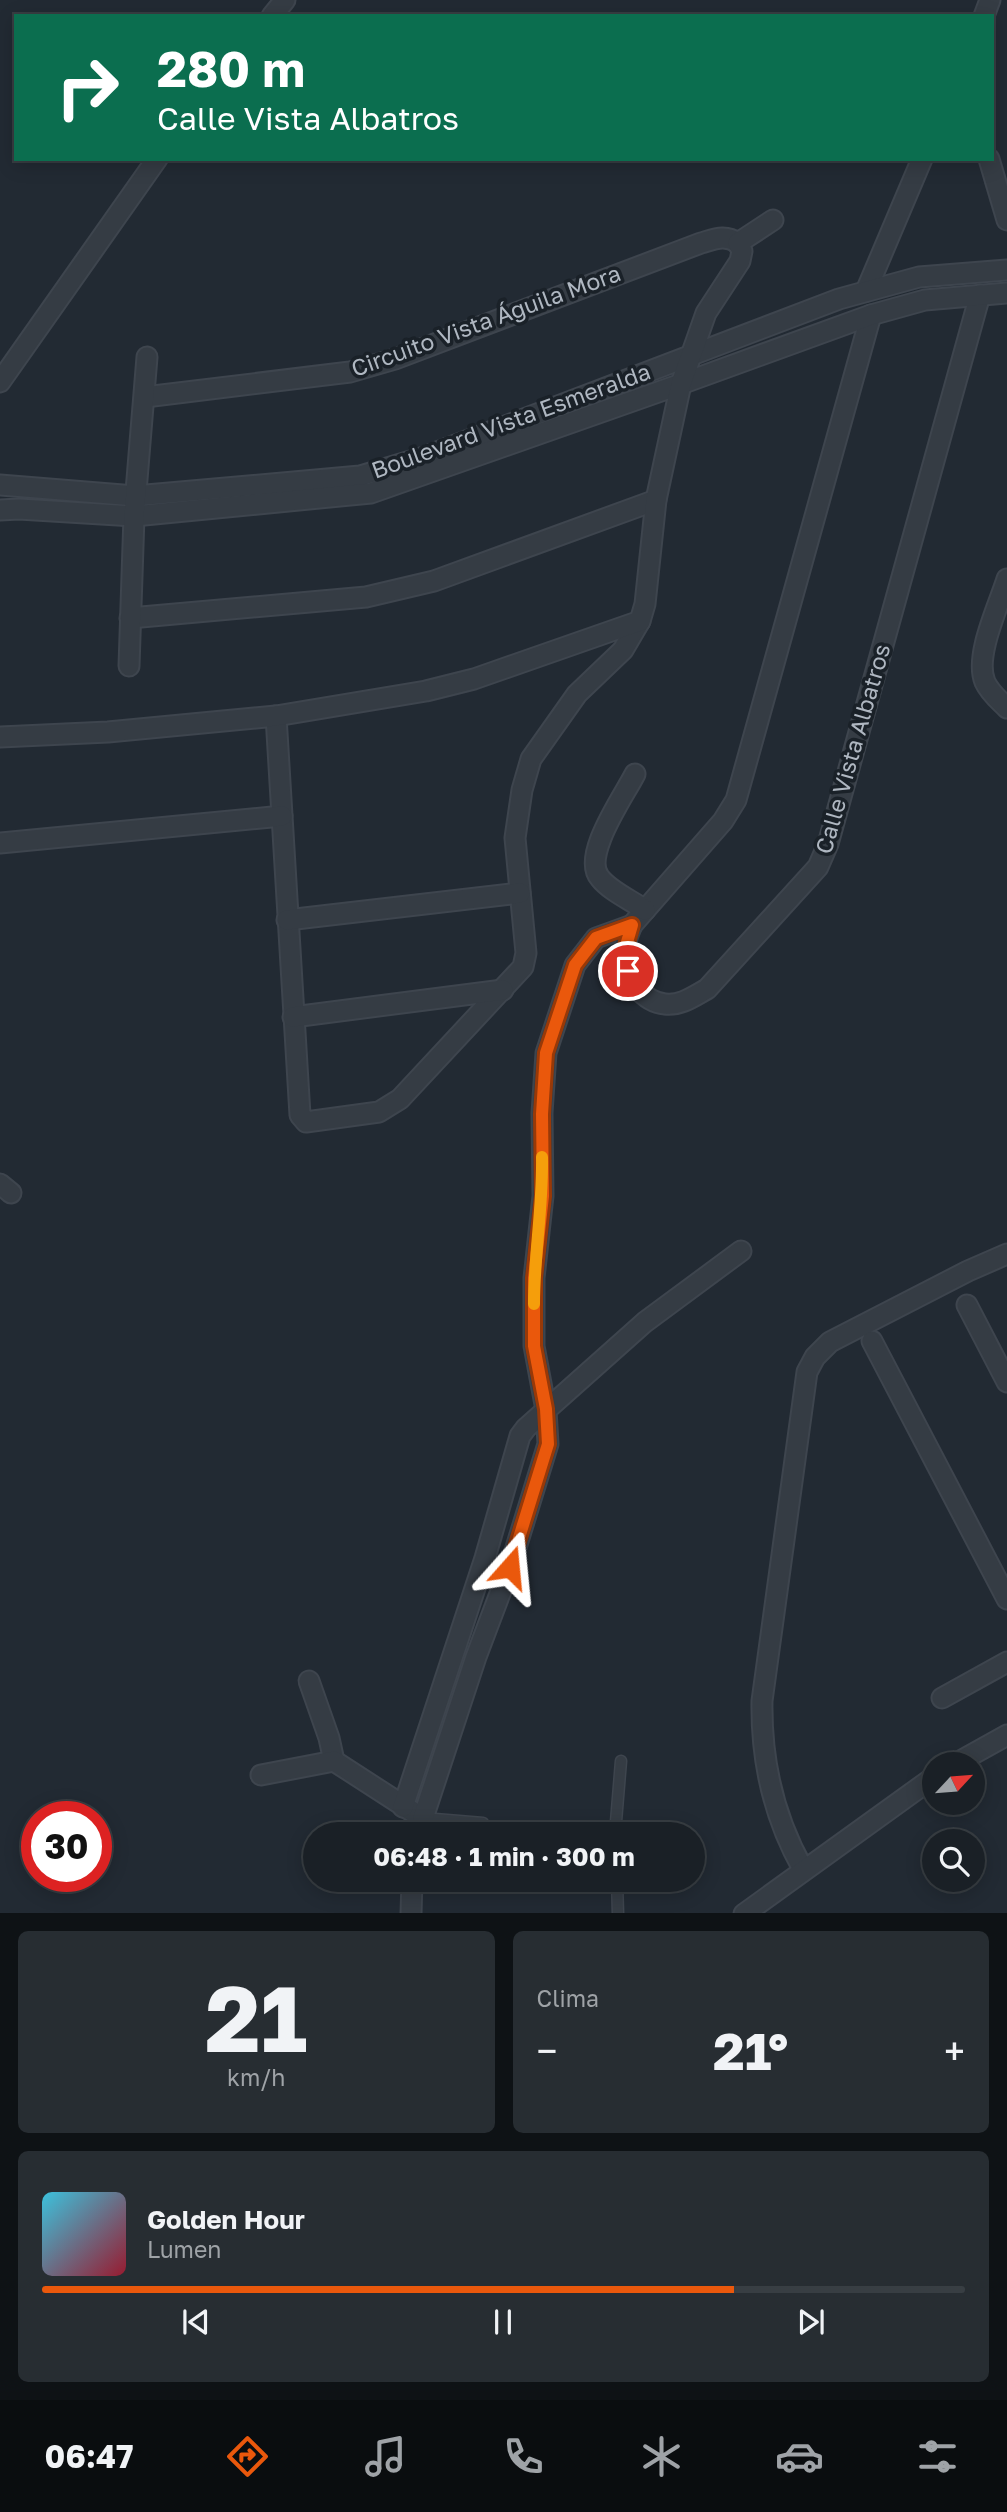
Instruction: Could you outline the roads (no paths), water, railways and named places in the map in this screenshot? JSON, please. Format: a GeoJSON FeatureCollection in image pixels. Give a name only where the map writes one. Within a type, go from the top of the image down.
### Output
{"type":"FeatureCollection","features":[{"type":"Feature","properties":{"kind":"street"},"geometry":{"type":"LineString","coordinates":[[274,14],[285,0]]}},
{"type":"Feature","properties":{"kind":"street"},"geometry":{"type":"LineString","coordinates":[[0,382],[157,161]]}},
{"type":"Feature","properties":{"kind":"street"},"geometry":{"type":"LineString","coordinates":[[866,290],[921,161]]}},
{"type":"Feature","properties":{"kind":"street"},"geometry":{"type":"LineString","coordinates":[[990,161],[1007,220]]}},
{"type":"Feature","properties":{"kind":"street"},"geometry":{"type":"LineString","coordinates":[[276,716],[299,1115],[306,1122],[379,1112],[390,1107],[523,967],[526,953],[515,838],[522,789],[531,759],[577,694],[623,650],[640,621],[645,604],[656,500],[681,384],[690,355],[705,313],[740,261],[742,251],[738,243],[773,220]]}},
{"type":"Feature","properties":{"kind":"street","name":"Circuito Vista Águila Mora"},"geometry":{"type":"LineString","coordinates":[[145,397],[350,372],[395,359],[701,243],[722,237],[731,238],[738,243]]}},
{"type":"Feature","properties":{"kind":"street","name":"Boulevard Vista Esmeralda"},"geometry":{"type":"LineString","coordinates":[[0,485],[135,496],[360,476],[424,457],[797,313],[866,290],[919,277],[1007,270]]}},
{"type":"Feature","properties":{"kind":"street","name":"Boulevard Vista Esmeralda"},"geometry":{"type":"LineString","coordinates":[[0,510],[32,509],[134,516],[371,493],[871,314],[925,300],[1007,293]]}},
{"type":"Feature","properties":{"kind":"street","name":"Calle Vista Albatros"},"geometry":{"type":"LineString","coordinates":[[871,314],[736,800],[723,821],[638,917],[623,956],[636,987],[649,999],[666,1004],[684,1002],[707,989],[818,867],[828,844],[980,295]]}},
{"type":"Feature","properties":{"kind":"street"},"geometry":{"type":"LineString","coordinates":[[130,666],[135,496],[148,357]]}},
{"type":"Feature","properties":{"kind":"street"},"geometry":{"type":"LineString","coordinates":[[130,618],[380,594],[433,581],[656,500]]}},
{"type":"Feature","properties":{"kind":"street"},"geometry":{"type":"LineString","coordinates":[[1007,579],[982,666],[989,690],[1007,708]]}},
{"type":"Feature","properties":{"kind":"street"},"geometry":{"type":"LineString","coordinates":[[0,737],[108,732],[276,716],[426,691],[474,679],[640,621]]}},
{"type":"Feature","properties":{"kind":"street"},"geometry":{"type":"LineString","coordinates":[[422,1822],[476,1657],[510,1567],[548,1444],[546,1409],[534,1346],[534,1278],[543,1196],[542,1114],[546,1053],[575,965],[596,938],[638,917],[600,879],[594,867],[597,845],[635,775]]}},
{"type":"Feature","properties":{"kind":"street"},"geometry":{"type":"LineString","coordinates":[[0,843],[282,816]]}},
{"type":"Feature","properties":{"kind":"street"},"geometry":{"type":"LineString","coordinates":[[287,920],[520,893]]}},
{"type":"Feature","properties":{"kind":"street"},"geometry":{"type":"LineString","coordinates":[[293,1017],[503,990]]}},
{"type":"Feature","properties":{"kind":"street"},"geometry":{"type":"LineString","coordinates":[[403,1807],[485,1558],[520,1436],[546,1409],[645,1322],[741,1251]]}},
{"type":"Feature","properties":{"kind":"street"},"geometry":{"type":"LineString","coordinates":[[803,1869],[786,1839],[770,1789],[762,1736],[762,1701],[807,1372],[815,1357],[831,1342],[968,1271],[1007,1254]]}},
{"type":"Feature","properties":{"kind":"street"},"geometry":{"type":"LineString","coordinates":[[967,1305],[1007,1382]]}},
{"type":"Feature","properties":{"kind":"street"},"geometry":{"type":"LineString","coordinates":[[872,1341],[1007,1599]]}},
{"type":"Feature","properties":{"kind":"street"},"geometry":{"type":"LineString","coordinates":[[942,1698],[1007,1662]]}},
{"type":"Feature","properties":{"kind":"street"},"geometry":{"type":"LineString","coordinates":[[309,1681],[334,1761],[403,1807],[417,1822]]}},
{"type":"Feature","properties":{"kind":"street"},"geometry":{"type":"LineString","coordinates":[[977,1752],[1007,1735]]}},
{"type":"Feature","properties":{"kind":"street"},"geometry":{"type":"LineString","coordinates":[[261,1775],[334,1761]]}},
{"type":"Feature","properties":{"kind":"street"},"geometry":{"type":"LineString","coordinates":[[744,1913],[922,1785]]}},
{"type":"Feature","properties":{"kind":"street"},"geometry":{"type":"LineString","coordinates":[[411,1913],[412,1892]]}},
{"type":"Feature","properties":{"kind":"lane"},"geometry":{"type":"LineString","coordinates":[[616,1822],[621,1761]]}},
{"type":"Feature","properties":{"kind":"lane"},"geometry":{"type":"LineString","coordinates":[[617,1892],[618,1913]]}}]}
